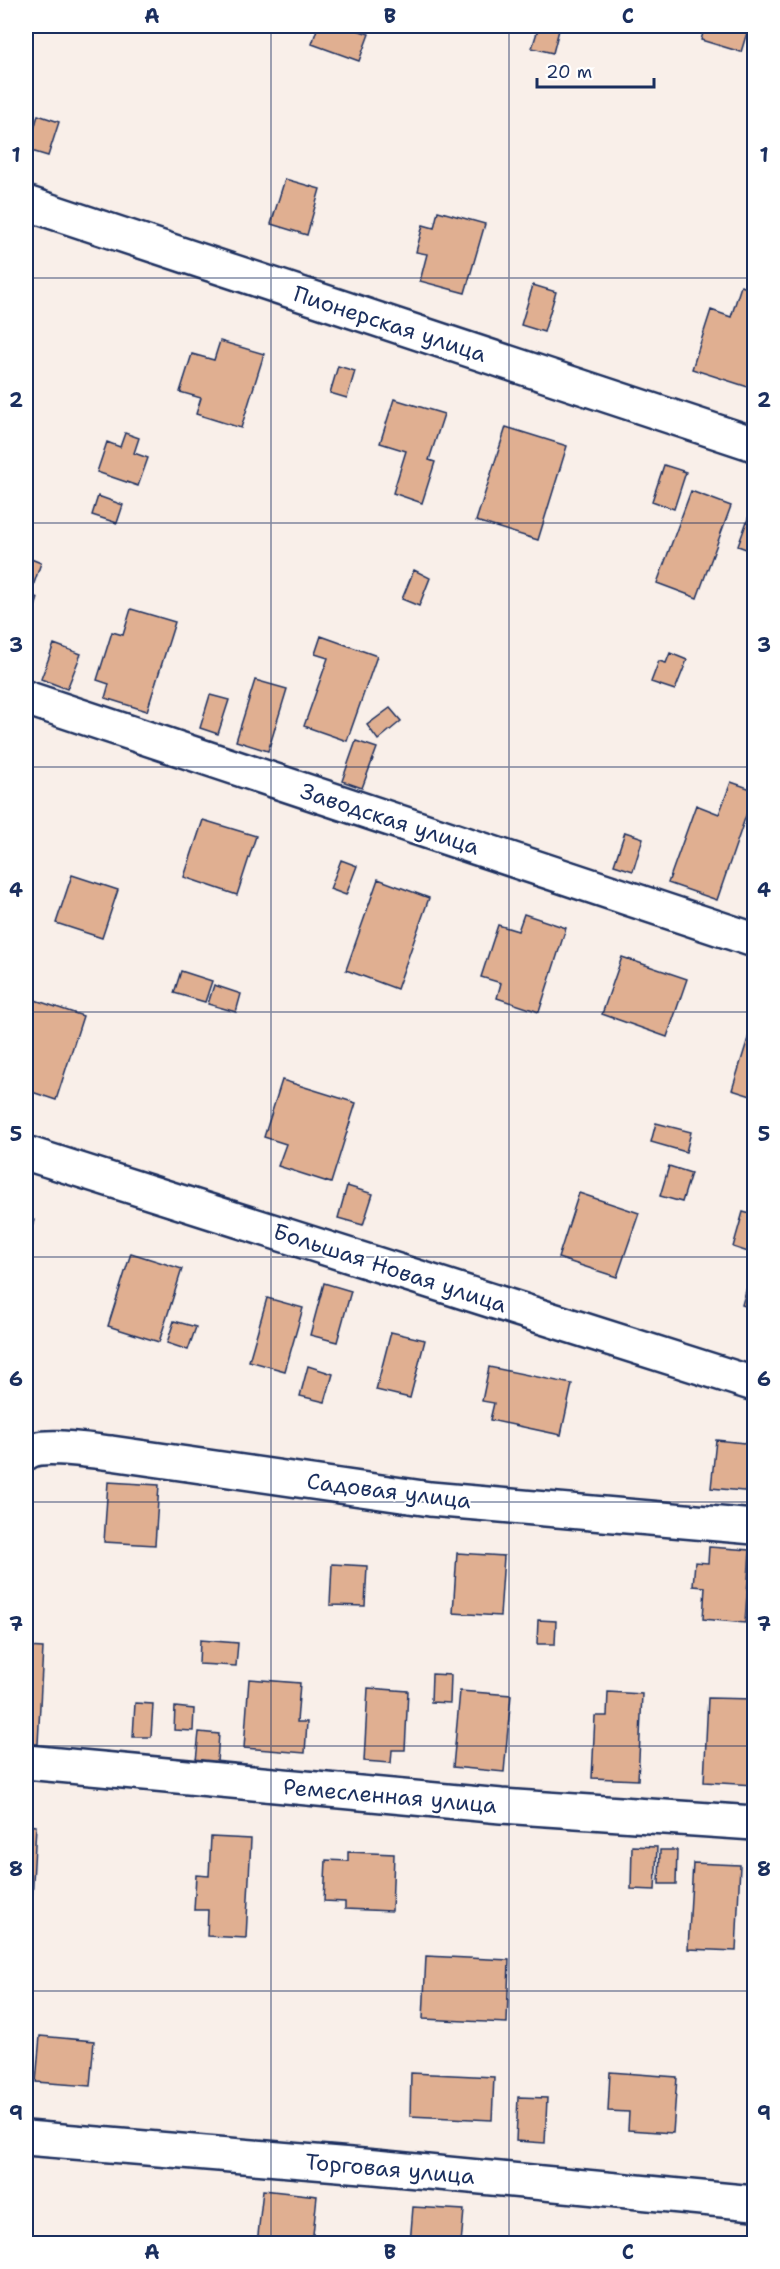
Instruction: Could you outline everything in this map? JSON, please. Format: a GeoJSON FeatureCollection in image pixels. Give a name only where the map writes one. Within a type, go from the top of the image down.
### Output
{"type":"FeatureCollection","features":[{"type":"Feature","properties":{"kind":"street","name":"Пионерская улица"},"geometry":{"type":"LineString","coordinates":[[26,203],[754,444]]}},
{"type":"Feature","properties":{"kind":"street","name":"Заводская улица"},"geometry":{"type":"LineString","coordinates":[[26,698],[754,940]]}},
{"type":"Feature","properties":{"kind":"street","name":"Большая Новая улица"},"geometry":{"type":"LineString","coordinates":[[26,1153],[754,1384]]}},
{"type":"Feature","properties":{"kind":"street","name":"Садовая улица"},"geometry":{"type":"LineString","coordinates":[[26,1454],[30,1450],[58,1448],[111,1453],[430,1498],[754,1527]]}},
{"type":"Feature","properties":{"kind":"street","name":"Ремесленная улица"},"geometry":{"type":"LineString","coordinates":[[26,1762],[501,1806],[754,1823]]}},
{"type":"Feature","properties":{"kind":"street","name":"Торговая улица"},"geometry":{"type":"LineString","coordinates":[[26,2138],[375,2167],[754,2203]]}},
{"type":"Feature","properties":{"kind":"building"},"geometry":{"type":"Polygon","coordinates":[[[318,26],[345,26],[369,34],[359,61],[312,44],[318,26]]]}},
{"type":"Feature","properties":{"kind":"building"},"geometry":{"type":"Polygon","coordinates":[[[539,26],[560,26],[553,53],[532,48],[539,26]]]}},
{"type":"Feature","properties":{"kind":"building"},"geometry":{"type":"Polygon","coordinates":[[[705,26],[749,26],[741,52],[701,40],[705,26]]]}},
{"type":"Feature","properties":{"kind":"building"},"geometry":{"type":"Polygon","coordinates":[[[38,115],[59,122],[48,156],[28,150],[38,115]]]}},
{"type":"Feature","properties":{"kind":"building"},"geometry":{"type":"Polygon","coordinates":[[[285,179],[320,189],[307,235],[271,224],[285,179]]]}},
{"type":"Feature","properties":{"kind":"building"},"geometry":{"type":"Polygon","coordinates":[[[438,211],[485,224],[465,293],[420,281],[427,254],[416,252],[423,225],[434,228],[438,211]]]}},
{"type":"Feature","properties":{"kind":"building"},"geometry":{"type":"Polygon","coordinates":[[[533,285],[556,292],[544,332],[521,325],[533,285]]]}},
{"type":"Feature","properties":{"kind":"building"},"geometry":{"type":"Polygon","coordinates":[[[741,286],[754,290],[754,366],[748,387],[692,369],[711,310],[731,317],[741,286]]]}},
{"type":"Feature","properties":{"kind":"building"},"geometry":{"type":"Polygon","coordinates":[[[220,341],[264,354],[241,428],[196,414],[201,398],[180,392],[192,354],[214,360],[220,341]]]}},
{"type":"Feature","properties":{"kind":"building"},"geometry":{"type":"Polygon","coordinates":[[[338,366],[355,371],[347,398],[330,393],[338,366]]]}},
{"type":"Feature","properties":{"kind":"building"},"geometry":{"type":"Polygon","coordinates":[[[394,399],[444,414],[429,460],[435,462],[422,503],[393,493],[406,451],[380,443],[394,399]]]}},
{"type":"Feature","properties":{"kind":"building"},"geometry":{"type":"Polygon","coordinates":[[[506,427],[567,446],[538,540],[476,521],[506,427]]]}},
{"type":"Feature","properties":{"kind":"building"},"geometry":{"type":"Polygon","coordinates":[[[125,433],[139,438],[134,453],[148,458],[138,486],[97,472],[107,442],[120,447],[125,433]]]}},
{"type":"Feature","properties":{"kind":"building"},"geometry":{"type":"Polygon","coordinates":[[[664,465],[686,472],[674,509],[652,501],[664,465]]]}},
{"type":"Feature","properties":{"kind":"building"},"geometry":{"type":"Polygon","coordinates":[[[691,491],[731,506],[697,598],[657,583],[691,491]]]}},
{"type":"Feature","properties":{"kind":"building"},"geometry":{"type":"Polygon","coordinates":[[[98,496],[123,505],[117,523],[92,515],[98,496]]]}},
{"type":"Feature","properties":{"kind":"building"},"geometry":{"type":"Polygon","coordinates":[[[754,502],[754,552],[738,546],[754,502]]]}},
{"type":"Feature","properties":{"kind":"building"},"geometry":{"type":"Polygon","coordinates":[[[26,557],[41,563],[30,595],[38,598],[26,635],[26,557]]]}},
{"type":"Feature","properties":{"kind":"building"},"geometry":{"type":"Polygon","coordinates":[[[414,570],[430,578],[419,606],[402,599],[414,570]]]}},
{"type":"Feature","properties":{"kind":"building"},"geometry":{"type":"Polygon","coordinates":[[[131,609],[175,622],[147,711],[105,698],[109,684],[97,680],[112,632],[123,635],[131,609]]]}},
{"type":"Feature","properties":{"kind":"building"},"geometry":{"type":"Polygon","coordinates":[[[321,636],[377,656],[347,741],[304,726],[328,658],[315,654],[321,636]]]}},
{"type":"Feature","properties":{"kind":"building"},"geometry":{"type":"Polygon","coordinates":[[[54,644],[81,654],[67,689],[41,679],[54,644]]]}},
{"type":"Feature","properties":{"kind":"building"},"geometry":{"type":"Polygon","coordinates":[[[670,653],[687,660],[675,690],[651,682],[659,661],[666,663],[670,653]]]}},
{"type":"Feature","properties":{"kind":"building"},"geometry":{"type":"Polygon","coordinates":[[[255,680],[287,689],[268,751],[236,741],[255,680]]]}},
{"type":"Feature","properties":{"kind":"building"},"geometry":{"type":"Polygon","coordinates":[[[210,695],[229,700],[218,734],[200,728],[210,695]]]}},
{"type":"Feature","properties":{"kind":"building"},"geometry":{"type":"Polygon","coordinates":[[[390,708],[401,721],[378,740],[367,725],[390,708]]]}},
{"type":"Feature","properties":{"kind":"building"},"geometry":{"type":"Polygon","coordinates":[[[356,741],[377,748],[362,788],[342,781],[356,741]]]}},
{"type":"Feature","properties":{"kind":"building"},"geometry":{"type":"Polygon","coordinates":[[[731,782],[754,790],[754,792],[717,900],[668,883],[696,805],[719,814],[731,782]]]}},
{"type":"Feature","properties":{"kind":"building"},"geometry":{"type":"Polygon","coordinates":[[[203,820],[256,836],[237,895],[184,877],[203,820]]]}},
{"type":"Feature","properties":{"kind":"building"},"geometry":{"type":"Polygon","coordinates":[[[625,832],[643,838],[633,871],[614,865],[625,832]]]}},
{"type":"Feature","properties":{"kind":"building"},"geometry":{"type":"Polygon","coordinates":[[[341,860],[357,866],[346,895],[330,889],[341,860]]]}},
{"type":"Feature","properties":{"kind":"building"},"geometry":{"type":"Polygon","coordinates":[[[72,875],[118,890],[102,938],[56,923],[72,875]]]}},
{"type":"Feature","properties":{"kind":"building"},"geometry":{"type":"Polygon","coordinates":[[[378,879],[429,898],[397,989],[346,970],[378,879]]]}},
{"type":"Feature","properties":{"kind":"building"},"geometry":{"type":"Polygon","coordinates":[[[524,914],[566,928],[539,1012],[497,998],[501,983],[481,977],[498,925],[518,931],[524,914]]]}},
{"type":"Feature","properties":{"kind":"building"},"geometry":{"type":"Polygon","coordinates":[[[622,957],[687,979],[667,1037],[602,1014],[622,957]]]}},
{"type":"Feature","properties":{"kind":"building"},"geometry":{"type":"Polygon","coordinates":[[[181,971],[212,981],[205,1002],[174,993],[181,971]]]}},
{"type":"Feature","properties":{"kind":"building"},"geometry":{"type":"Polygon","coordinates":[[[214,985],[241,994],[236,1012],[208,1004],[214,985]]]}},
{"type":"Feature","properties":{"kind":"building"},"geometry":{"type":"Polygon","coordinates":[[[26,997],[83,1016],[56,1100],[26,1090],[26,997]]]}},
{"type":"Feature","properties":{"kind":"building"},"geometry":{"type":"Polygon","coordinates":[[[754,1019],[754,1097],[732,1090],[754,1019]]]}},
{"type":"Feature","properties":{"kind":"building"},"geometry":{"type":"Polygon","coordinates":[[[282,1080],[356,1103],[331,1183],[278,1166],[286,1144],[264,1137],[282,1080]]]}},
{"type":"Feature","properties":{"kind":"building"},"geometry":{"type":"Polygon","coordinates":[[[656,1123],[691,1132],[686,1152],[651,1142],[656,1123]]]}},
{"type":"Feature","properties":{"kind":"building"},"geometry":{"type":"Polygon","coordinates":[[[669,1166],[691,1173],[682,1202],[660,1196],[669,1166]]]}},
{"type":"Feature","properties":{"kind":"building"},"geometry":{"type":"Polygon","coordinates":[[[347,1186],[373,1194],[363,1225],[338,1218],[347,1186]]]}},
{"type":"Feature","properties":{"kind":"building"},"geometry":{"type":"Polygon","coordinates":[[[579,1193],[639,1213],[617,1277],[558,1258],[579,1193]]]}},
{"type":"Feature","properties":{"kind":"building"},"geometry":{"type":"Polygon","coordinates":[[[743,1212],[754,1215],[754,1254],[733,1247],[743,1212]]]}},
{"type":"Feature","properties":{"kind":"building"},"geometry":{"type":"Polygon","coordinates":[[[26,1218],[34,1220],[26,1247],[26,1218]]]}},
{"type":"Feature","properties":{"kind":"building"},"geometry":{"type":"Polygon","coordinates":[[[131,1253],[182,1269],[159,1342],[108,1326],[131,1253]]]}},
{"type":"Feature","properties":{"kind":"building"},"geometry":{"type":"Polygon","coordinates":[[[754,1262],[754,1309],[742,1305],[754,1262]]]}},
{"type":"Feature","properties":{"kind":"building"},"geometry":{"type":"Polygon","coordinates":[[[324,1283],[351,1291],[337,1342],[310,1335],[324,1283]]]}},
{"type":"Feature","properties":{"kind":"building"},"geometry":{"type":"Polygon","coordinates":[[[267,1298],[303,1308],[285,1371],[249,1361],[267,1298]]]}},
{"type":"Feature","properties":{"kind":"building"},"geometry":{"type":"Polygon","coordinates":[[[174,1321],[196,1327],[188,1350],[167,1343],[174,1321]]]}},
{"type":"Feature","properties":{"kind":"building"},"geometry":{"type":"Polygon","coordinates":[[[391,1332],[425,1340],[410,1398],[376,1390],[391,1332]]]}},
{"type":"Feature","properties":{"kind":"building"},"geometry":{"type":"Polygon","coordinates":[[[308,1366],[333,1374],[325,1402],[300,1396],[308,1366]]]}},
{"type":"Feature","properties":{"kind":"building"},"geometry":{"type":"Polygon","coordinates":[[[489,1367],[572,1384],[561,1435],[490,1420],[494,1403],[482,1401],[489,1367]]]}},
{"type":"Feature","properties":{"kind":"building"},"geometry":{"type":"Polygon","coordinates":[[[716,1440],[754,1444],[754,1492],[711,1488],[716,1440]]]}},
{"type":"Feature","properties":{"kind":"building"},"geometry":{"type":"Polygon","coordinates":[[[108,1482],[159,1485],[155,1545],[104,1542],[108,1482]]]}},
{"type":"Feature","properties":{"kind":"building"},"geometry":{"type":"Polygon","coordinates":[[[709,1547],[750,1550],[745,1623],[703,1619],[705,1587],[693,1586],[695,1562],[708,1563],[709,1547]]]}},
{"type":"Feature","properties":{"kind":"building"},"geometry":{"type":"Polygon","coordinates":[[[457,1553],[504,1556],[500,1616],[453,1613],[457,1553]]]}},
{"type":"Feature","properties":{"kind":"building"},"geometry":{"type":"Polygon","coordinates":[[[332,1564],[367,1566],[365,1606],[330,1605],[332,1564]]]}},
{"type":"Feature","properties":{"kind":"building"},"geometry":{"type":"Polygon","coordinates":[[[538,1620],[556,1621],[555,1644],[537,1644],[538,1620]]]}},
{"type":"Feature","properties":{"kind":"building"},"geometry":{"type":"Polygon","coordinates":[[[200,1640],[238,1643],[236,1666],[199,1664],[200,1640]]]}},
{"type":"Feature","properties":{"kind":"building"},"geometry":{"type":"Polygon","coordinates":[[[26,1647],[43,1648],[38,1744],[26,1744],[26,1647]]]}},
{"type":"Feature","properties":{"kind":"building"},"geometry":{"type":"Polygon","coordinates":[[[432,1674],[451,1675],[450,1703],[431,1702],[432,1674]]]}},
{"type":"Feature","properties":{"kind":"building"},"geometry":{"type":"Polygon","coordinates":[[[249,1679],[300,1683],[297,1722],[307,1722],[305,1753],[244,1748],[249,1679]]]}},
{"type":"Feature","properties":{"kind":"building"},"geometry":{"type":"Polygon","coordinates":[[[368,1688],[408,1691],[405,1750],[392,1750],[391,1763],[364,1761],[368,1688]]]}},
{"type":"Feature","properties":{"kind":"building"},"geometry":{"type":"Polygon","coordinates":[[[460,1691],[511,1695],[504,1772],[453,1767],[460,1691]]]}},
{"type":"Feature","properties":{"kind":"building"},"geometry":{"type":"Polygon","coordinates":[[[608,1692],[642,1694],[638,1780],[592,1778],[595,1716],[607,1716],[608,1692]]]}},
{"type":"Feature","properties":{"kind":"building"},"geometry":{"type":"Polygon","coordinates":[[[708,1698],[754,1699],[754,1785],[704,1782],[708,1698]]]}},
{"type":"Feature","properties":{"kind":"building"},"geometry":{"type":"Polygon","coordinates":[[[135,1703],[153,1704],[151,1737],[133,1737],[135,1703]]]}},
{"type":"Feature","properties":{"kind":"building"},"geometry":{"type":"Polygon","coordinates":[[[175,1707],[194,1709],[193,1731],[174,1730],[175,1707]]]}},
{"type":"Feature","properties":{"kind":"building"},"geometry":{"type":"Polygon","coordinates":[[[199,1732],[219,1734],[217,1762],[196,1761],[199,1732]]]}},
{"type":"Feature","properties":{"kind":"building"},"geometry":{"type":"Polygon","coordinates":[[[26,1825],[36,1826],[31,1919],[26,1919],[26,1825]]]}},
{"type":"Feature","properties":{"kind":"building"},"geometry":{"type":"Polygon","coordinates":[[[211,1837],[251,1839],[246,1938],[207,1936],[208,1910],[194,1910],[196,1875],[209,1876],[211,1837]]]}},
{"type":"Feature","properties":{"kind":"building"},"geometry":{"type":"Polygon","coordinates":[[[632,1846],[657,1847],[655,1890],[631,1889],[632,1846]]]}},
{"type":"Feature","properties":{"kind":"building"},"geometry":{"type":"Polygon","coordinates":[[[660,1850],[677,1850],[676,1884],[659,1884],[660,1850]]]}},
{"type":"Feature","properties":{"kind":"building"},"geometry":{"type":"Polygon","coordinates":[[[348,1852],[394,1854],[392,1911],[345,1909],[345,1902],[324,1901],[326,1860],[348,1861],[348,1852]]]}},
{"type":"Feature","properties":{"kind":"building"},"geometry":{"type":"Polygon","coordinates":[[[693,1863],[740,1865],[736,1951],[688,1949],[693,1863]]]}},
{"type":"Feature","properties":{"kind":"building"},"geometry":{"type":"Polygon","coordinates":[[[426,1956],[509,1960],[507,2023],[423,2019],[426,1956]]]}},
{"type":"Feature","properties":{"kind":"building"},"geometry":{"type":"Polygon","coordinates":[[[40,2036],[94,2041],[90,2086],[36,2082],[40,2036]]]}},
{"type":"Feature","properties":{"kind":"building"},"geometry":{"type":"Polygon","coordinates":[[[610,2072],[677,2077],[673,2133],[628,2130],[629,2112],[608,2111],[610,2072]]]}},
{"type":"Feature","properties":{"kind":"building"},"geometry":{"type":"Polygon","coordinates":[[[411,2073],[494,2077],[492,2120],[410,2116],[411,2073]]]}},
{"type":"Feature","properties":{"kind":"building"},"geometry":{"type":"Polygon","coordinates":[[[26,2083],[30,2083],[28,2111],[26,2111],[26,2083]]]}},
{"type":"Feature","properties":{"kind":"building"},"geometry":{"type":"Polygon","coordinates":[[[518,2097],[547,2098],[545,2143],[516,2141],[518,2097]]]}},
{"type":"Feature","properties":{"kind":"building"},"geometry":{"type":"Polygon","coordinates":[[[263,2190],[317,2196],[312,2244],[257,2244],[263,2190]]]}},
{"type":"Feature","properties":{"kind":"building"},"geometry":{"type":"Polygon","coordinates":[[[413,2207],[464,2210],[461,2244],[410,2244],[413,2207]]]}},
{"type":"Feature","properties":{"kind":"building"},"geometry":{"type":"Polygon","coordinates":[[[644,2239],[680,2243],[680,2244],[644,2244],[644,2239]]]}}]}
